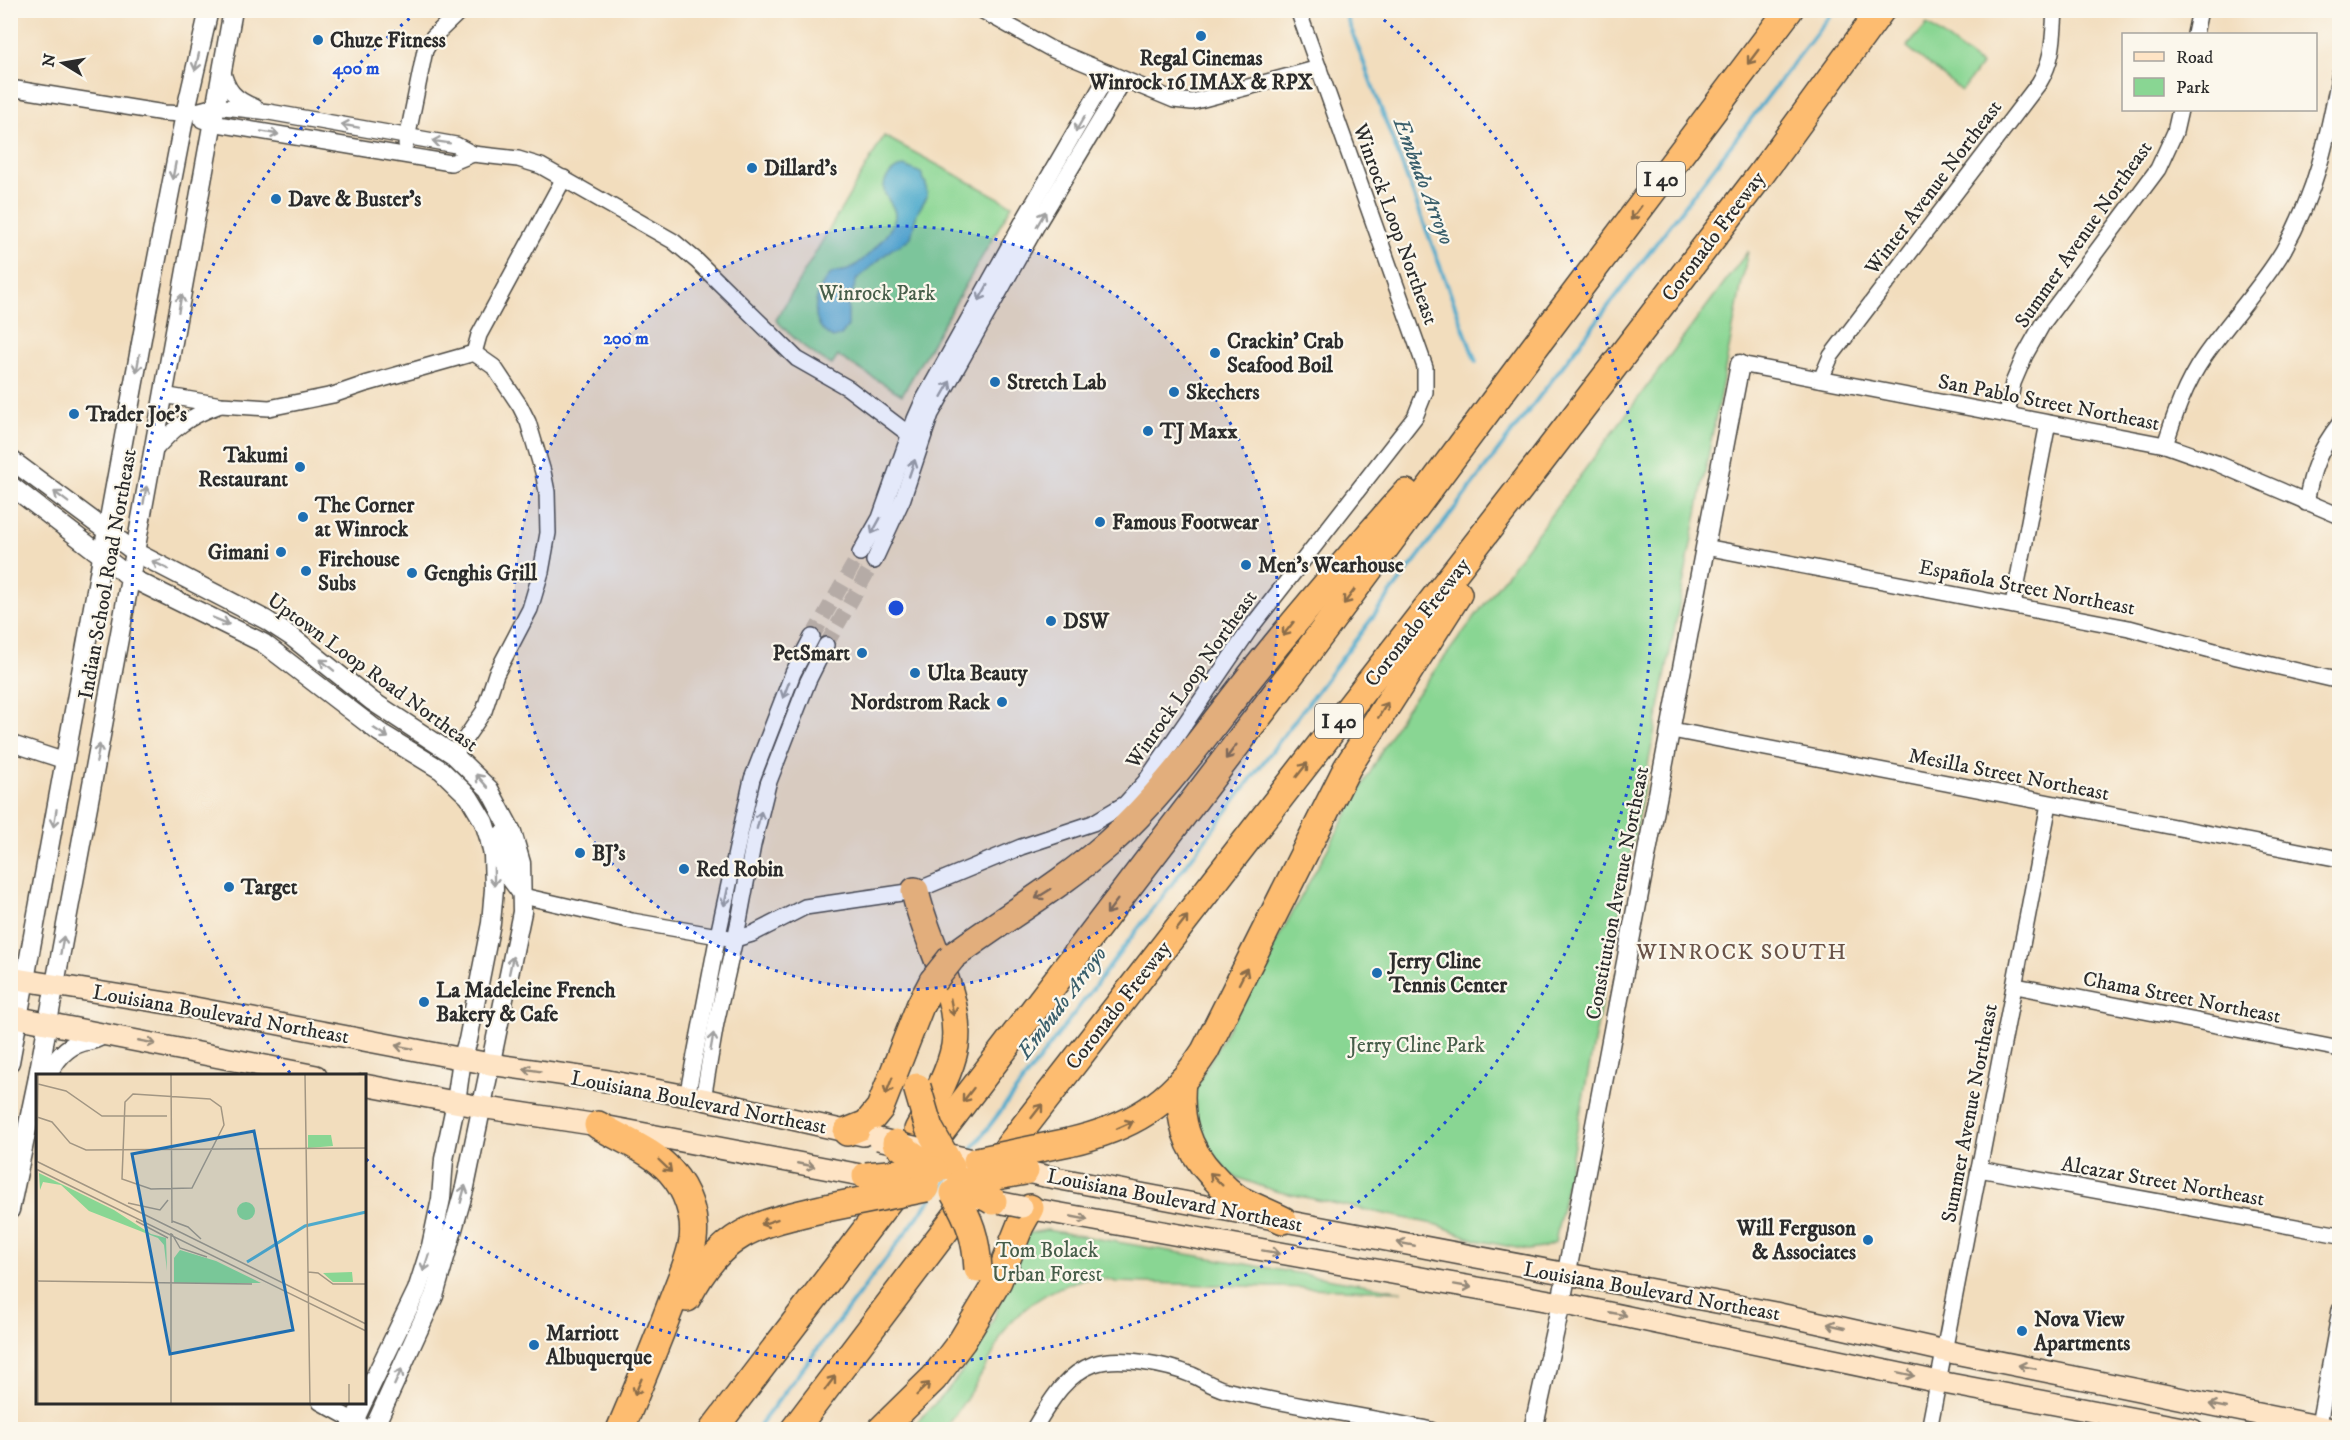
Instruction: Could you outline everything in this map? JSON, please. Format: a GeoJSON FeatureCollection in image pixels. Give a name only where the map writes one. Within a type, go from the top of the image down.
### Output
{"type":"FeatureCollection","features":[{"type":"Feature","properties":{"kind":"highway","name":"I 40"},"geometry":{"type":"LineString","coordinates":[[713,1430],[1309,650],[1789,10]]}},
{"type":"Feature","properties":{"kind":"highway","name":"Coronado Freeway"},"geometry":{"type":"LineString","coordinates":[[794,1430],[1016,1137],[1759,177],[1881,10]]}},
{"type":"Feature","properties":{"kind":"highway"},"geometry":{"type":"LineString","coordinates":[[847,1132],[867,1124],[875,1116],[920,1006],[933,981],[953,956],[992,927],[1056,886],[1109,843],[1149,802],[1303,610],[1534,348]]}},
{"type":"Feature","properties":{"kind":"highway"},"geometry":{"type":"LineString","coordinates":[[657,1344],[708,1263],[740,1234],[780,1218],[826,1208],[1102,1134],[1137,1119],[1155,1108],[1193,1070],[1205,1051],[1347,768],[1538,465]]}},
{"type":"Feature","properties":{"kind":"highway"},"geometry":{"type":"LineString","coordinates":[[866,1228],[933,1102],[955,1047],[956,1027],[953,1003],[920,915],[915,891]]}},
{"type":"Feature","properties":{"kind":"highway"},"geometry":{"type":"LineString","coordinates":[[911,1032],[922,1111],[972,1228],[976,1244],[978,1269],[969,1327]]}},
{"type":"Feature","properties":{"kind":"highway"},"geometry":{"type":"LineString","coordinates":[[1182,1081],[1180,1099],[1182,1124],[1198,1160],[1238,1199],[1283,1220]]}},
{"type":"Feature","properties":{"kind":"highway"},"geometry":{"type":"LineString","coordinates":[[598,1125],[639,1147],[669,1170],[679,1182],[693,1217],[693,1240],[686,1264],[657,1344],[620,1430]]}},
{"type":"Feature","properties":{"kind":"highway"},"geometry":{"type":"LineString","coordinates":[[887,1141],[993,1201]]}},
{"type":"Feature","properties":{"kind":"highway"},"geometry":{"type":"LineString","coordinates":[[859,1175],[1035,1174]]}},
{"type":"Feature","properties":{"kind":"highway"},"geometry":{"type":"LineString","coordinates":[[881,1430],[946,1365],[998,1281],[1026,1207]]}},
{"type":"Feature","properties":{"kind":"main road","name":"Louisiana Boulevard Northeast"},"geometry":{"type":"LineString","coordinates":[[17,979],[55,983],[490,1064],[608,1081],[887,1141]]}},
{"type":"Feature","properties":{"kind":"main road","name":"Louisiana Boulevard Northeast"},"geometry":{"type":"LineString","coordinates":[[14,1017],[277,1072],[298,1074]]}},
{"type":"Feature","properties":{"kind":"main road","name":"Louisiana Boulevard Northeast"},"geometry":{"type":"LineString","coordinates":[[366,1085],[481,1107],[598,1125],[859,1175]]}},
{"type":"Feature","properties":{"kind":"main road","name":"Louisiana Boulevard Northeast"},"geometry":{"type":"LineString","coordinates":[[1035,1174],[1775,1313],[1945,1351],[2324,1428]]}},
{"type":"Feature","properties":{"kind":"main road","name":"Louisiana Boulevard Northeast"},"geometry":{"type":"LineString","coordinates":[[993,1201],[1561,1303],[1939,1382],[2193,1430]]}},
{"type":"Feature","properties":{"kind":"street","name":"Indian School Road Northeast"},"geometry":{"type":"LineString","coordinates":[[10,1062],[17,979],[65,761],[185,114],[209,10]]}},
{"type":"Feature","properties":{"kind":"street","name":"Indian School Road Northeast"},"geometry":{"type":"LineString","coordinates":[[38,1074],[131,578],[233,10]]}},
{"type":"Feature","properties":{"kind":"street"},"geometry":{"type":"LineString","coordinates":[[404,156],[425,50],[433,37],[461,10]]}},
{"type":"Feature","properties":{"kind":"street"},"geometry":{"type":"LineString","coordinates":[[981,10],[1051,49],[1174,100],[1192,102],[1319,68]]}},
{"type":"Feature","properties":{"kind":"street","name":"Winrock Loop Northeast"},"geometry":{"type":"LineString","coordinates":[[735,939],[752,934],[805,907],[915,891],[1021,847],[1093,824],[1125,804],[1145,782],[1252,626],[1415,417],[1425,392],[1425,367],[1298,10]]}},
{"type":"Feature","properties":{"kind":"street","name":"Winter Avenue Northeast"},"geometry":{"type":"LineString","coordinates":[[1821,379],[1832,356],[2039,83],[2048,67],[2052,50],[2055,10]]}},
{"type":"Feature","properties":{"kind":"street"},"geometry":{"type":"LineString","coordinates":[[2195,33],[2200,10]]}},
{"type":"Feature","properties":{"kind":"street"},"geometry":{"type":"LineString","coordinates":[[222,69],[225,82],[233,96],[244,103],[269,112],[456,144],[473,154],[529,162],[564,178],[673,241],[697,261],[797,359],[855,393],[910,435]]}},
{"type":"Feature","properties":{"kind":"street"},"geometry":{"type":"LineString","coordinates":[[897,493],[910,435],[923,401],[1109,73]]}},
{"type":"Feature","properties":{"kind":"street"},"geometry":{"type":"LineString","coordinates":[[2166,445],[2188,384],[2203,358],[2281,254],[2309,199],[2323,157],[2340,73]]}},
{"type":"Feature","properties":{"kind":"street"},"geometry":{"type":"LineString","coordinates":[[867,557],[880,518],[897,493],[932,414],[1037,225],[1124,80]]}},
{"type":"Feature","properties":{"kind":"street"},"geometry":{"type":"LineString","coordinates":[[10,88],[164,113],[214,115],[269,112]]}},
{"type":"Feature","properties":{"kind":"street","name":"Summer Avenue Northeast"},"geometry":{"type":"LineString","coordinates":[[2007,415],[2013,383],[2043,323],[2158,169],[2175,132],[2180,111]]}},
{"type":"Feature","properties":{"kind":"street"},"geometry":{"type":"LineString","coordinates":[[214,115],[404,156],[451,163],[473,154]]}},
{"type":"Feature","properties":{"kind":"street"},"geometry":{"type":"LineString","coordinates":[[474,353],[478,335],[564,178]]}},
{"type":"Feature","properties":{"kind":"street"},"geometry":{"type":"LineString","coordinates":[[163,395],[221,405],[269,408],[333,395],[474,353]]}},
{"type":"Feature","properties":{"kind":"street"},"geometry":{"type":"LineString","coordinates":[[454,754],[483,711],[500,667],[530,609],[541,572],[548,533],[543,472],[528,422],[494,367],[474,353]]}},
{"type":"Feature","properties":{"kind":"street","name":"San Pablo Street Northeast"},"geometry":{"type":"LineString","coordinates":[[1740,364],[2166,445],[2216,463],[2340,516]]}},
{"type":"Feature","properties":{"kind":"street","name":"Constitution Avenue Northeast"},"geometry":{"type":"LineString","coordinates":[[1533,1430],[1561,1303],[1740,364]]}},
{"type":"Feature","properties":{"kind":"street"},"geometry":{"type":"LineString","coordinates":[[152,453],[170,432],[188,418],[221,405]]}},
{"type":"Feature","properties":{"kind":"street"},"geometry":{"type":"LineString","coordinates":[[2013,604],[2048,423]]}},
{"type":"Feature","properties":{"kind":"street"},"geometry":{"type":"LineString","coordinates":[[2306,503],[2316,459],[2325,441],[2340,423]]}},
{"type":"Feature","properties":{"kind":"street","name":"Uptown Loop Road Northeast"},"geometry":{"type":"LineString","coordinates":[[10,459],[135,552],[266,620],[292,637],[372,701],[454,754],[484,783],[506,817],[521,863],[523,896],[519,928],[465,1186],[434,1296],[372,1430]]}},
{"type":"Feature","properties":{"kind":"street","name":"Uptown Loop Road Northeast"},"geometry":{"type":"LineString","coordinates":[[10,485],[131,578],[254,638],[280,655],[379,732],[441,770],[461,787],[478,809],[484,822],[493,855],[490,922],[444,1159],[441,1199],[431,1246],[417,1290],[366,1397]]}},
{"type":"Feature","properties":{"kind":"street","name":"Española Street Northeast"},"geometry":{"type":"LineString","coordinates":[[1705,547],[2013,604],[2129,628],[2236,657],[2340,681]]}},
{"type":"Feature","properties":{"kind":"street"},"geometry":{"type":"LineString","coordinates":[[695,1098],[718,935],[752,778],[792,673],[812,638]]}},
{"type":"Feature","properties":{"kind":"street"},"geometry":{"type":"LineString","coordinates":[[695,1098],[716,1023],[768,784],[808,681],[826,645]]}},
{"type":"Feature","properties":{"kind":"street"},"geometry":{"type":"LineString","coordinates":[[334,699],[347,682]]}},
{"type":"Feature","properties":{"kind":"street","name":"Mesilla Street Northeast"},"geometry":{"type":"LineString","coordinates":[[1671,730],[2340,859]]}},
{"type":"Feature","properties":{"kind":"street"},"geometry":{"type":"LineString","coordinates":[[10,743],[65,761]]}},
{"type":"Feature","properties":{"kind":"street"},"geometry":{"type":"LineString","coordinates":[[461,787],[474,794],[494,819],[511,879],[523,896],[632,921],[735,939]]}},
{"type":"Feature","properties":{"kind":"street","name":"Summer Avenue Northeast"},"geometry":{"type":"LineString","coordinates":[[1929,1430],[2016,986],[2049,804]]}},
{"type":"Feature","properties":{"kind":"street","name":"Chama Street Northeast"},"geometry":{"type":"LineString","coordinates":[[2016,986],[2340,1049]]}},
{"type":"Feature","properties":{"kind":"street"},"geometry":{"type":"LineString","coordinates":[[49,1074],[59,1057],[69,1048],[80,1042],[95,1040],[104,1034]]}},
{"type":"Feature","properties":{"kind":"street","name":"Indian School Road Northeast"},"geometry":{"type":"LineString","coordinates":[[10,1210],[36,1086]]}},
{"type":"Feature","properties":{"kind":"street"},"geometry":{"type":"LineString","coordinates":[[22,1156],[36,1110]]}},
{"type":"Feature","properties":{"kind":"street","name":"Alcazar Street Northeast"},"geometry":{"type":"LineString","coordinates":[[1979,1169],[2340,1235]]}},
{"type":"Feature","properties":{"kind":"street"},"geometry":{"type":"LineString","coordinates":[[2324,1428],[2340,1310]]}},
{"type":"Feature","properties":{"kind":"street"},"geometry":{"type":"LineString","coordinates":[[1033,1430],[1053,1397],[1066,1382],[1092,1365],[1107,1361],[1124,1361],[1190,1374],[1222,1389],[1431,1430]]}},
{"type":"Feature","properties":{"kind":"street"},"geometry":{"type":"LineString","coordinates":[[323,1404],[352,1425],[372,1430]]}},
{"type":"Feature","properties":{"kind":"street","name":"Uptown Loop Road Northeast"},"geometry":{"type":"LineString","coordinates":[[352,1425],[362,1404]]}},
{"type":"Feature","properties":{"kind":"green space"},"geometry":{"type":"Polygon","coordinates":[[[1927,24],[1981,65],[1962,91],[1907,47],[1927,24]]]}},
{"type":"Feature","properties":{"kind":"green space","name":"Winrock Park"},"geometry":{"type":"Polygon","coordinates":[[[884,136],[1012,205],[902,395],[838,356],[832,365],[802,345],[776,320],[884,136]]]}},
{"type":"Feature","properties":{"kind":"green space","name":"Jerry Cline Park"},"geometry":{"type":"Polygon","coordinates":[[[1748,251],[1555,1243],[1527,1250],[1476,1240],[1438,1225],[1275,1191],[1230,1175],[1197,1136],[1194,1090],[1403,713],[1748,251]]]}},
{"type":"Feature","properties":{"kind":"green space","name":"Tom Bolack Urban Forest"},"geometry":{"type":"Polygon","coordinates":[[[1047,1230],[1402,1291],[1116,1282],[1102,1279],[1073,1282],[1045,1295],[1010,1323],[980,1377],[946,1429],[909,1430],[938,1400],[973,1357],[999,1304],[1025,1234],[1047,1230]]]}},
{"type":"Feature","properties":{"kind":"water"},"geometry":{"type":"Polygon","coordinates":[[[904,166],[921,173],[926,184],[927,197],[917,213],[911,237],[893,248],[857,279],[848,305],[848,326],[841,335],[833,338],[825,332],[816,316],[820,288],[832,273],[848,270],[856,265],[878,245],[890,229],[894,222],[895,212],[885,194],[884,184],[891,172],[904,166]]]}},
{"type":"Feature","properties":{"kind":"waterway","name":"Embudo Arroyo"},"geometry":{"type":"LineString","coordinates":[[1344,10],[1476,362]]}},
{"type":"Feature","properties":{"kind":"waterway","name":"Embudo Arroyo"},"geometry":{"type":"LineString","coordinates":[[969,1153],[1507,439],[1834,10]]}},
{"type":"Feature","properties":{"kind":"waterway","name":"Embudo Arroyo"},"geometry":{"type":"LineString","coordinates":[[937,1193],[949,1177]]}},
{"type":"Feature","properties":{"kind":"waterway","name":"Embudo Arroyo"},"geometry":{"type":"LineString","coordinates":[[756,1430],[932,1198]]}},
{"type":"Feature","properties":{"kind":"tunnel"},"geometry":{"type":"LineString","coordinates":[[812,637],[860,553]]}},
{"type":"Feature","properties":{"kind":"tunnel"},"geometry":{"type":"LineString","coordinates":[[826,645],[874,561]]}},
{"type":"Feature","properties":{"kind":"place","name":"Regal Cinemas Winrock 16 IMAX & RPX"},"geometry":{"type":"Point","coordinates":[1201,36]}},
{"type":"Feature","properties":{"kind":"place","name":"Chuze Fitness"},"geometry":{"type":"Point","coordinates":[318,40]}},
{"type":"Feature","properties":{"kind":"place","name":"Dillard's"},"geometry":{"type":"Point","coordinates":[752,168]}},
{"type":"Feature","properties":{"kind":"place","name":"Dave & Buster's"},"geometry":{"type":"Point","coordinates":[276,199]}},
{"type":"Feature","properties":{"kind":"place","name":"Crackin' Crab Seafood Boil"},"geometry":{"type":"Point","coordinates":[1215,353]}},
{"type":"Feature","properties":{"kind":"place","name":"Stretch Lab"},"geometry":{"type":"Point","coordinates":[995,382]}},
{"type":"Feature","properties":{"kind":"place","name":"Skechers"},"geometry":{"type":"Point","coordinates":[1174,392]}},
{"type":"Feature","properties":{"kind":"place","name":"Trader Joe's"},"geometry":{"type":"Point","coordinates":[74,414]}},
{"type":"Feature","properties":{"kind":"place","name":"TJ Maxx"},"geometry":{"type":"Point","coordinates":[1148,431]}},
{"type":"Feature","properties":{"kind":"place","name":"Takumi Restaurant"},"geometry":{"type":"Point","coordinates":[300,467]}},
{"type":"Feature","properties":{"kind":"place","name":"The Corner at Winrock"},"geometry":{"type":"Point","coordinates":[303,517]}},
{"type":"Feature","properties":{"kind":"place","name":"Famous Footwear"},"geometry":{"type":"Point","coordinates":[1100,522]}},
{"type":"Feature","properties":{"kind":"place","name":"Gimani"},"geometry":{"type":"Point","coordinates":[281,552]}},
{"type":"Feature","properties":{"kind":"place","name":"Men's Wearhouse"},"geometry":{"type":"Point","coordinates":[1246,565]}},
{"type":"Feature","properties":{"kind":"place","name":"Firehouse Subs"},"geometry":{"type":"Point","coordinates":[306,571]}},
{"type":"Feature","properties":{"kind":"place","name":"Genghis Grill"},"geometry":{"type":"Point","coordinates":[412,573]}},
{"type":"Feature","properties":{"kind":"place","name":"DSW"},"geometry":{"type":"Point","coordinates":[1051,621]}},
{"type":"Feature","properties":{"kind":"place","name":"PetSmart"},"geometry":{"type":"Point","coordinates":[862,653]}},
{"type":"Feature","properties":{"kind":"place","name":"Ulta Beauty"},"geometry":{"type":"Point","coordinates":[915,673]}},
{"type":"Feature","properties":{"kind":"place","name":"Nordstrom Rack"},"geometry":{"type":"Point","coordinates":[1002,702]}},
{"type":"Feature","properties":{"kind":"place","name":"BJ's"},"geometry":{"type":"Point","coordinates":[580,853]}},
{"type":"Feature","properties":{"kind":"place","name":"Red Robin"},"geometry":{"type":"Point","coordinates":[684,869]}},
{"type":"Feature","properties":{"kind":"place","name":"Target"},"geometry":{"type":"Point","coordinates":[229,887]}},
{"type":"Feature","properties":{"kind":"place","name":"Jerry Cline Tennis Center"},"geometry":{"type":"Point","coordinates":[1377,973]}},
{"type":"Feature","properties":{"kind":"place","name":"La Madeleine French Bakery & Cafe"},"geometry":{"type":"Point","coordinates":[424,1002]}},
{"type":"Feature","properties":{"kind":"place","name":"Will Ferguson & Associates"},"geometry":{"type":"Point","coordinates":[1868,1240]}},
{"type":"Feature","properties":{"kind":"place","name":"Nova View Apartments"},"geometry":{"type":"Point","coordinates":[2022,1331]}},
{"type":"Feature","properties":{"kind":"place","name":"Marriott Albuquerque"},"geometry":{"type":"Point","coordinates":[534,1345]}},
{"type":"Feature","properties":{"kind":"district","name":"WINROCK SOUTH"},"geometry":{"type":"Point","coordinates":[1742,951]}}]}
